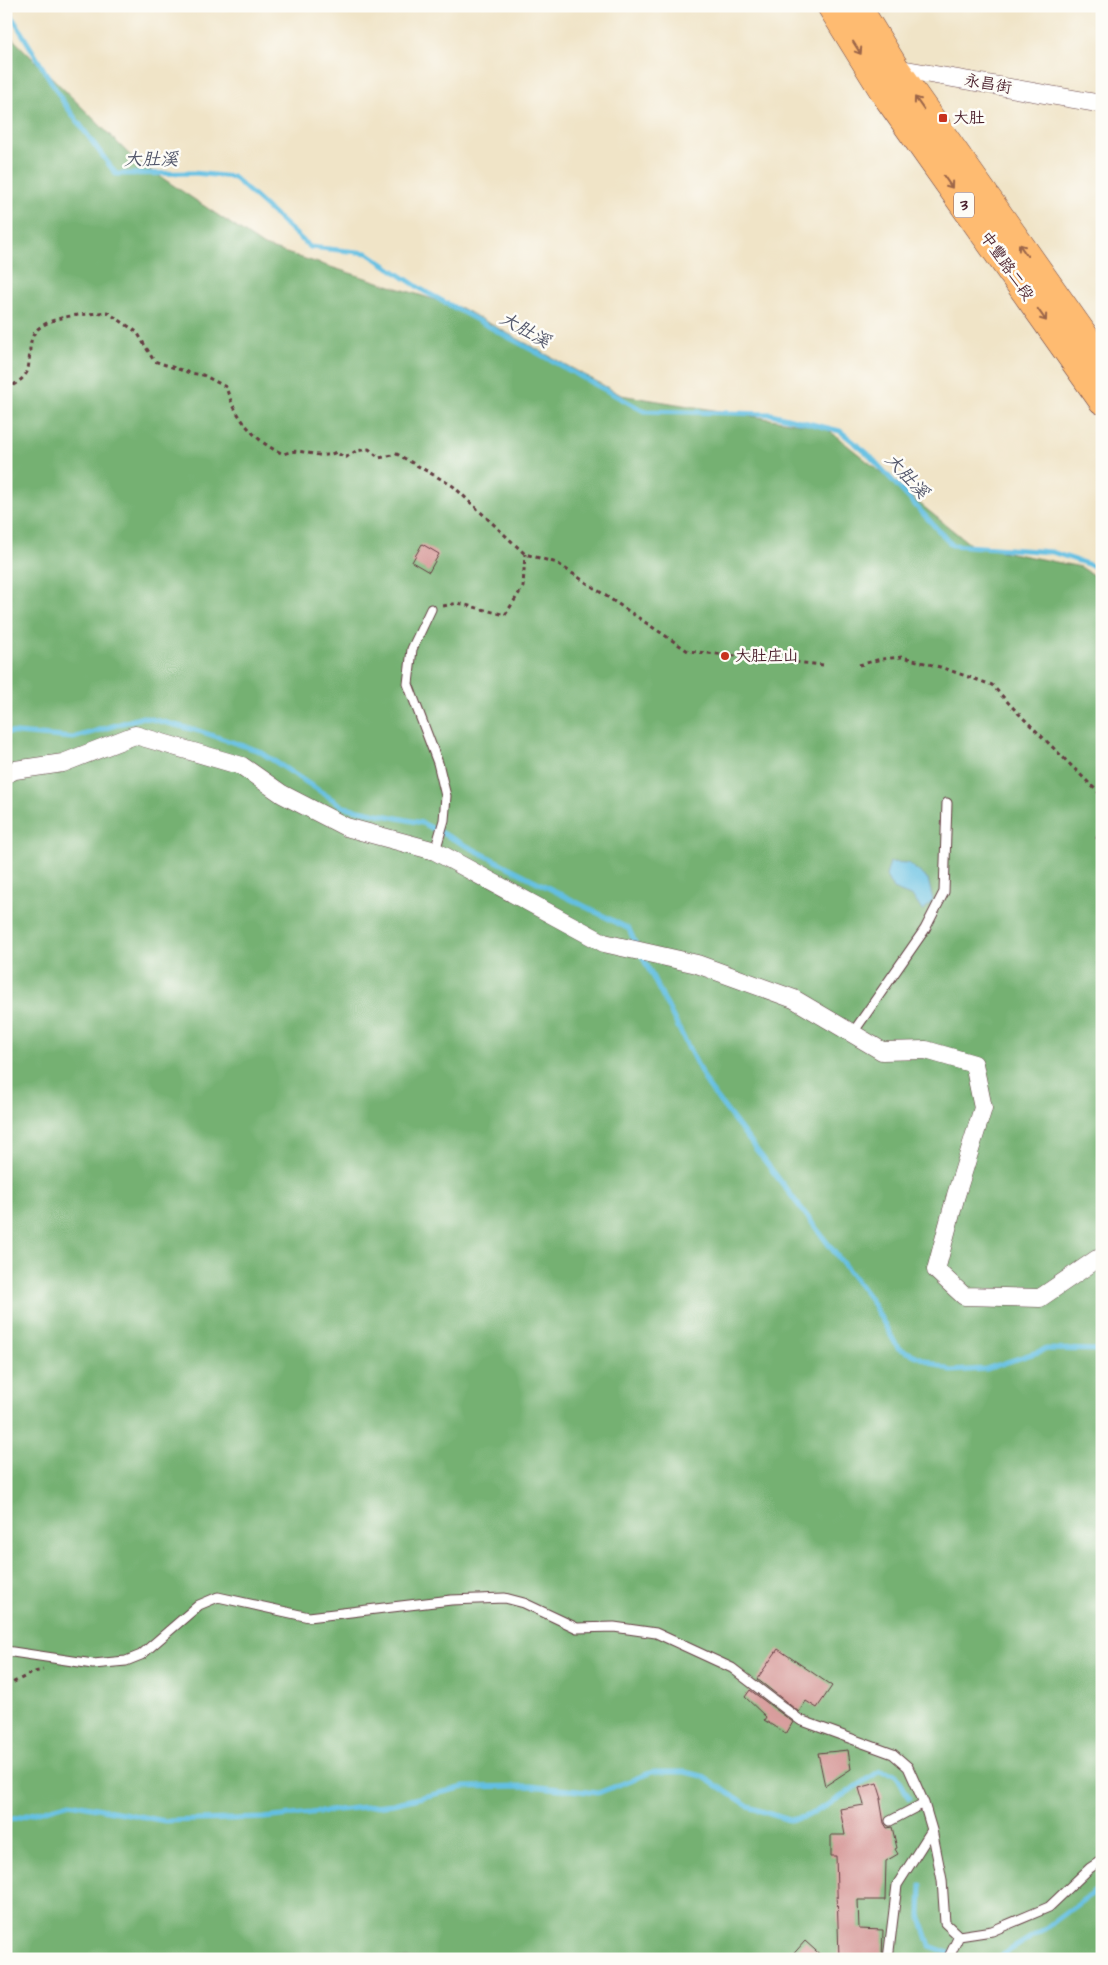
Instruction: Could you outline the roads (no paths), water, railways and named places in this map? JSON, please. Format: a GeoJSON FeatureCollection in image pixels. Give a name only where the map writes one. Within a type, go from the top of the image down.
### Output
{"type":"FeatureCollection","features":[{"type":"Feature","properties":{"kind":"main road","name":"中豐路二段"},"geometry":{"type":"LineString","coordinates":[[831,6],[886,74],[1090,347],[1102,400]]}},
{"type":"Feature","properties":{"kind":"main road","name":"中豐路二段"},"geometry":{"type":"LineString","coordinates":[[857,6],[886,74]]}},
{"type":"Feature","properties":{"kind":"street","name":"永昌街"},"geometry":{"type":"LineString","coordinates":[[886,74],[1102,104]]}},
{"type":"Feature","properties":{"kind":"street"},"geometry":{"type":"LineString","coordinates":[[6,774],[15,770],[63,763],[135,735],[242,766],[282,794],[346,827],[435,850],[604,943],[697,964],[794,999],[882,1051],[926,1050],[974,1064],[983,1108],[956,1195],[936,1270],[964,1296],[1040,1298],[1097,1259],[1102,1260]]}},
{"type":"Feature","properties":{"kind":"lane"},"geometry":{"type":"LineString","coordinates":[[431,609],[412,649],[408,684],[438,763],[446,796],[444,820],[435,850]]}},
{"type":"Feature","properties":{"kind":"lane"},"geometry":{"type":"LineString","coordinates":[[852,1034],[926,929],[944,892],[947,803]]}},
{"type":"Feature","properties":{"kind":"lane"},"geometry":{"type":"LineString","coordinates":[[6,1651],[93,1664],[126,1661],[141,1655],[199,1605],[218,1597],[309,1617],[451,1600],[505,1598],[524,1603],[577,1628],[614,1627],[656,1634],[732,1668],[800,1720],[893,1754],[908,1767],[924,1803],[932,1830],[942,1880],[945,1923],[959,1936]]}},
{"type":"Feature","properties":{"kind":"lane"},"geometry":{"type":"LineString","coordinates":[[890,1821],[924,1803]]}},
{"type":"Feature","properties":{"kind":"lane"},"geometry":{"type":"LineString","coordinates":[[888,1959],[897,1884],[932,1830]]}},
{"type":"Feature","properties":{"kind":"lane"},"geometry":{"type":"LineString","coordinates":[[959,1936],[992,1931],[1049,1907],[1090,1868],[1102,1860]]}},
{"type":"Feature","properties":{"kind":"lane"},"geometry":{"type":"LineString","coordinates":[[948,1959],[959,1936]]}},
{"type":"Feature","properties":{"kind":"water"},"geometry":{"type":"Polygon","coordinates":[[[890,862],[908,863],[928,879],[933,900],[923,912],[913,897],[893,889],[886,876],[890,862]]]}},
{"type":"Feature","properties":{"kind":"waterway","name":"大肚溪"},"geometry":{"type":"LineString","coordinates":[[6,7],[64,103],[116,174],[194,173],[233,177],[310,247],[367,253],[424,291],[644,411],[771,414],[840,431],[867,453],[952,545],[1052,552],[1102,569]]}},
{"type":"Feature","properties":{"kind":"waterway"},"geometry":{"type":"LineString","coordinates":[[6,732],[73,738],[143,717],[199,731],[259,751],[344,807],[422,823],[629,929],[637,947]]}},
{"type":"Feature","properties":{"kind":"waterway"},"geometry":{"type":"LineString","coordinates":[[642,956],[708,1086],[870,1299],[898,1348],[951,1371],[986,1369],[1047,1349],[1102,1350]]}},
{"type":"Feature","properties":{"kind":"waterway"},"geometry":{"type":"LineString","coordinates":[[6,1821],[70,1803],[165,1821],[264,1818],[393,1804],[465,1787],[530,1786],[598,1793],[652,1772],[685,1772],[702,1776],[752,1808],[789,1820],[805,1817],[828,1805],[880,1771],[896,1774],[909,1798]]}},
{"type":"Feature","properties":{"kind":"waterway"},"geometry":{"type":"LineString","coordinates":[[921,1885],[920,1915],[930,1946],[965,1959]]}},
{"type":"Feature","properties":{"kind":"waterway"},"geometry":{"type":"LineString","coordinates":[[993,1959],[1043,1930],[1102,1886]]}},
{"type":"Feature","properties":{"kind":"place","name":"大肚"},"geometry":{"type":"Point","coordinates":[943,118]}},
{"type":"Feature","properties":{"kind":"place","name":"大肚庄山"},"geometry":{"type":"Point","coordinates":[725,656]}}]}
